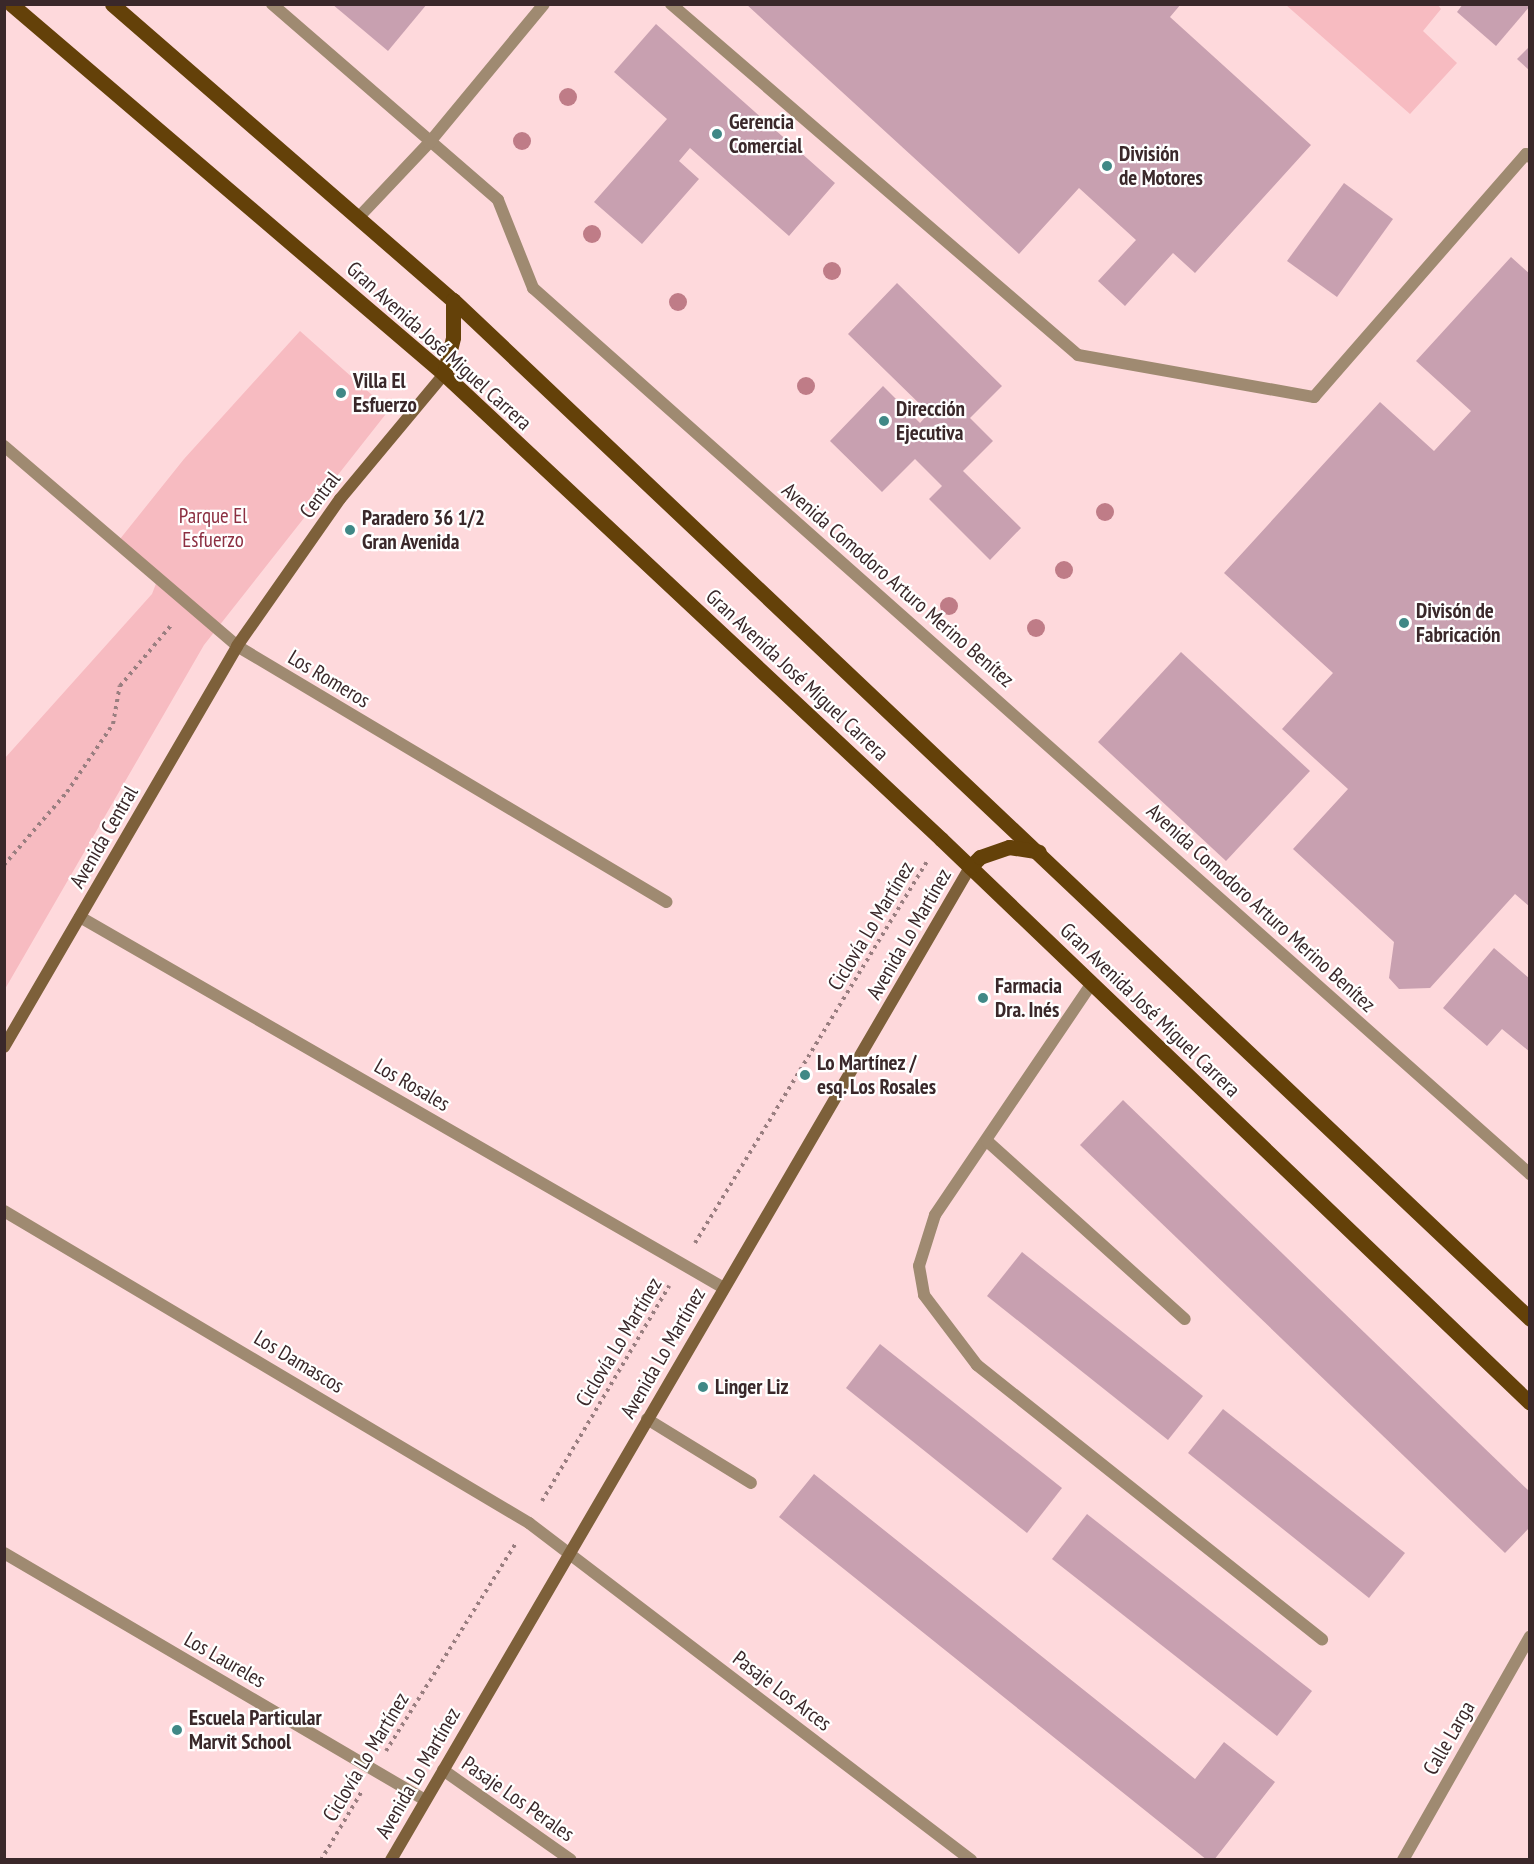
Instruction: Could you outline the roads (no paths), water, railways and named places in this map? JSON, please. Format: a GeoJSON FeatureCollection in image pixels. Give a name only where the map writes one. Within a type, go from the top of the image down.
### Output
{"type":"FeatureCollection","features":[{"type":"Feature","properties":{"kind":"main road","name":"Gran Avenida José Miguel Carrera"},"geometry":{"type":"LineString","coordinates":[[11,4],[444,374],[941,838],[1530,1403]]}},
{"type":"Feature","properties":{"kind":"main road","name":"Gran Avenida José Miguel Carrera"},"geometry":{"type":"LineString","coordinates":[[112,4],[453,300],[1530,1319]]}},
{"type":"Feature","properties":{"kind":"main road"},"geometry":{"type":"LineString","coordinates":[[444,374],[453,336],[453,300]]}},
{"type":"Feature","properties":{"kind":"main road","name":"Central"},"geometry":{"type":"LineString","coordinates":[[237,646],[340,499],[444,374]]}},
{"type":"Feature","properties":{"kind":"main road","name":"Avenida Central"},"geometry":{"type":"LineString","coordinates":[[4,1047],[237,646]]}},
{"type":"Feature","properties":{"kind":"main road"},"geometry":{"type":"LineString","coordinates":[[970,867],[980,857],[1009,847],[1039,852]]}},
{"type":"Feature","properties":{"kind":"main road","name":"Avenida Lo Martínez"},"geometry":{"type":"LineString","coordinates":[[391,1860],[970,867]]}},
{"type":"Feature","properties":{"kind":"street","name":"Avenida Comodoro Arturo Merino Benítez"},"geometry":{"type":"LineString","coordinates":[[272,4],[429,143],[498,200],[533,288],[1530,1174]]}},
{"type":"Feature","properties":{"kind":"street"},"geometry":{"type":"LineString","coordinates":[[357,218],[429,143],[544,4]]}},
{"type":"Feature","properties":{"kind":"street"},"geometry":{"type":"LineString","coordinates":[[671,4],[1078,355],[1314,397],[1527,154],[1530,157]]}},
{"type":"Feature","properties":{"kind":"street","name":"Los Romeros"},"geometry":{"type":"LineString","coordinates":[[4,446],[188,608],[237,646],[666,902]]}},
{"type":"Feature","properties":{"kind":"street","name":"Los Rosales"},"geometry":{"type":"LineString","coordinates":[[80,917],[683,1262],[724,1288]]}},
{"type":"Feature","properties":{"kind":"street"},"geometry":{"type":"LineString","coordinates":[[1092,983],[987,1141],[964,1166],[935,1215],[919,1266],[924,1295],[977,1365],[1322,1639]]}},
{"type":"Feature","properties":{"kind":"street"},"geometry":{"type":"LineString","coordinates":[[987,1141],[1185,1319]]}},
{"type":"Feature","properties":{"kind":"street","name":"Los Damascos"},"geometry":{"type":"LineString","coordinates":[[4,1211],[529,1523],[569,1553]]}},
{"type":"Feature","properties":{"kind":"street"},"geometry":{"type":"LineString","coordinates":[[647,1419],[751,1483]]}},
{"type":"Feature","properties":{"kind":"street","name":"Los Laureles"},"geometry":{"type":"LineString","coordinates":[[4,1553],[425,1800]]}},
{"type":"Feature","properties":{"kind":"street","name":"Pasaje Los Arces"},"geometry":{"type":"LineString","coordinates":[[569,1553],[971,1860]]}},
{"type":"Feature","properties":{"kind":"street","name":"Calle Larga"},"geometry":{"type":"LineString","coordinates":[[1403,1860],[1530,1636]]}},
{"type":"Feature","properties":{"kind":"street","name":"Pasaje Los Perales"},"geometry":{"type":"LineString","coordinates":[[442,1770],[571,1860]]}},
{"type":"Feature","properties":{"kind":"place","name":"Gerencia Comercial"},"geometry":{"type":"Point","coordinates":[717,134]}},
{"type":"Feature","properties":{"kind":"place","name":"División de Motores"},"geometry":{"type":"Point","coordinates":[1107,166]}},
{"type":"Feature","properties":{"kind":"place","name":"Villa El Esfuerzo"},"geometry":{"type":"Point","coordinates":[341,393]}},
{"type":"Feature","properties":{"kind":"place","name":"Dirección Ejecutiva"},"geometry":{"type":"Point","coordinates":[884,421]}},
{"type":"Feature","properties":{"kind":"place","name":"Paradero 36 1/2 Gran Avenida"},"geometry":{"type":"Point","coordinates":[350,530]}},
{"type":"Feature","properties":{"kind":"place","name":"Divisón de Fabricación"},"geometry":{"type":"Point","coordinates":[1404,623]}},
{"type":"Feature","properties":{"kind":"place","name":"Farmacia Dra. Inés"},"geometry":{"type":"Point","coordinates":[983,998]}},
{"type":"Feature","properties":{"kind":"place","name":"Lo Martínez / esq. Los Rosales"},"geometry":{"type":"Point","coordinates":[805,1075]}},
{"type":"Feature","properties":{"kind":"place","name":"Linger Liz"},"geometry":{"type":"Point","coordinates":[703,1387]}},
{"type":"Feature","properties":{"kind":"place","name":"Escuela Particular Marvit School"},"geometry":{"type":"Point","coordinates":[177,1730]}},
{"type":"Feature","properties":{"kind":"park label","name":"Parque El Esfuerzo"},"geometry":{"type":"Point","coordinates":[213,528]}}]}
